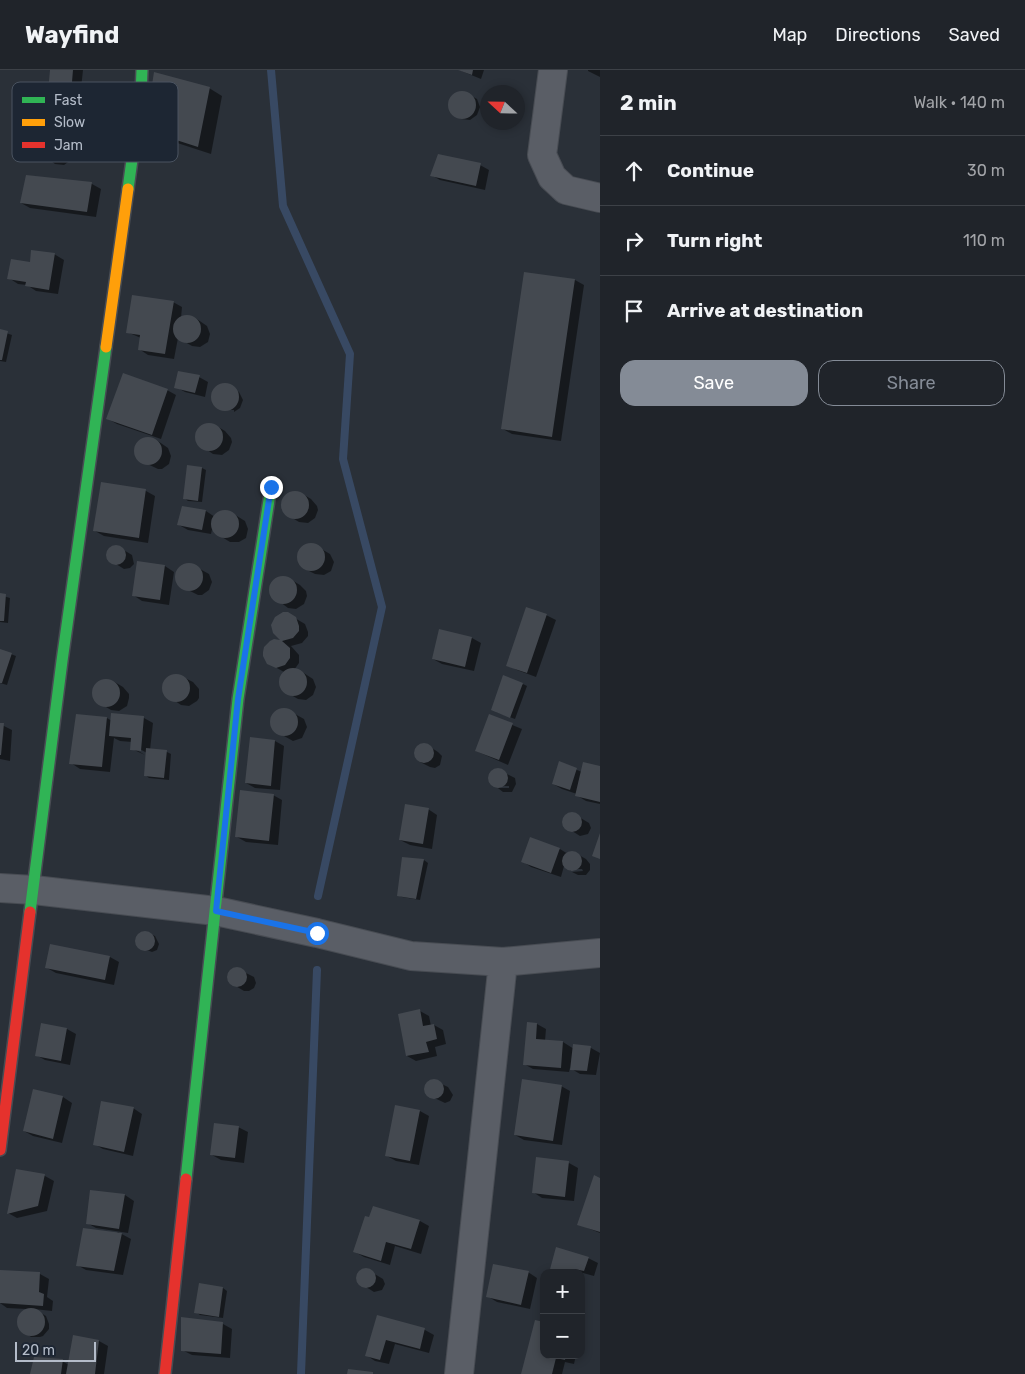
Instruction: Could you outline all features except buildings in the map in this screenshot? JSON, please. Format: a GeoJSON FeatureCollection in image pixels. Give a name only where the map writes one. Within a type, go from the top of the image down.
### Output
{"type":"FeatureCollection","features":[{"type":"Feature","properties":{"kind":"street"},"geometry":{"type":"LineString","coordinates":[[553,70],[542,155],[552,177],[566,190],[600,198]]}},
{"type":"Feature","properties":{"kind":"street"},"geometry":{"type":"LineString","coordinates":[[0,1150],[62,661],[132,162]]}},
{"type":"Feature","properties":{"kind":"street"},"geometry":{"type":"LineString","coordinates":[[165,1374],[238,699],[271,487]]}},
{"type":"Feature","properties":{"kind":"street"},"geometry":{"type":"LineString","coordinates":[[0,888],[34,890],[216,911],[411,956],[503,962],[600,953]]}},
{"type":"Feature","properties":{"kind":"street"},"geometry":{"type":"LineString","coordinates":[[459,1374],[503,962]]}},
{"type":"Feature","properties":{"kind":"waterway"},"geometry":{"type":"LineString","coordinates":[[271,70],[283,206],[350,354],[343,459],[382,607],[318,896]]}},
{"type":"Feature","properties":{"kind":"waterway"},"geometry":{"type":"LineString","coordinates":[[301,1374],[317,970]]}},
{"type":"Feature","properties":{"kind":"traffic: fast"},"geometry":{"type":"LineString","coordinates":[[142,70],[142,82]]}},
{"type":"Feature","properties":{"kind":"traffic: fast"},"geometry":{"type":"LineString","coordinates":[[128,189],[132,162]]}},
{"type":"Feature","properties":{"kind":"traffic: fast"},"geometry":{"type":"LineString","coordinates":[[30,912],[62,661],[106,347]]}},
{"type":"Feature","properties":{"kind":"traffic: fast"},"geometry":{"type":"LineString","coordinates":[[186,1179],[238,699],[271,487]]}},
{"type":"Feature","properties":{"kind":"traffic: slow"},"geometry":{"type":"LineString","coordinates":[[106,347],[128,189]]}},
{"type":"Feature","properties":{"kind":"traffic: jam"},"geometry":{"type":"LineString","coordinates":[[0,1150],[30,912]]}},
{"type":"Feature","properties":{"kind":"traffic: jam"},"geometry":{"type":"LineString","coordinates":[[165,1374],[186,1179]]}},
{"type":"Feature","properties":{"kind":"route"},"geometry":{"type":"LineString","coordinates":[[271,487],[238,699],[216,911],[317,933]]}}]}
